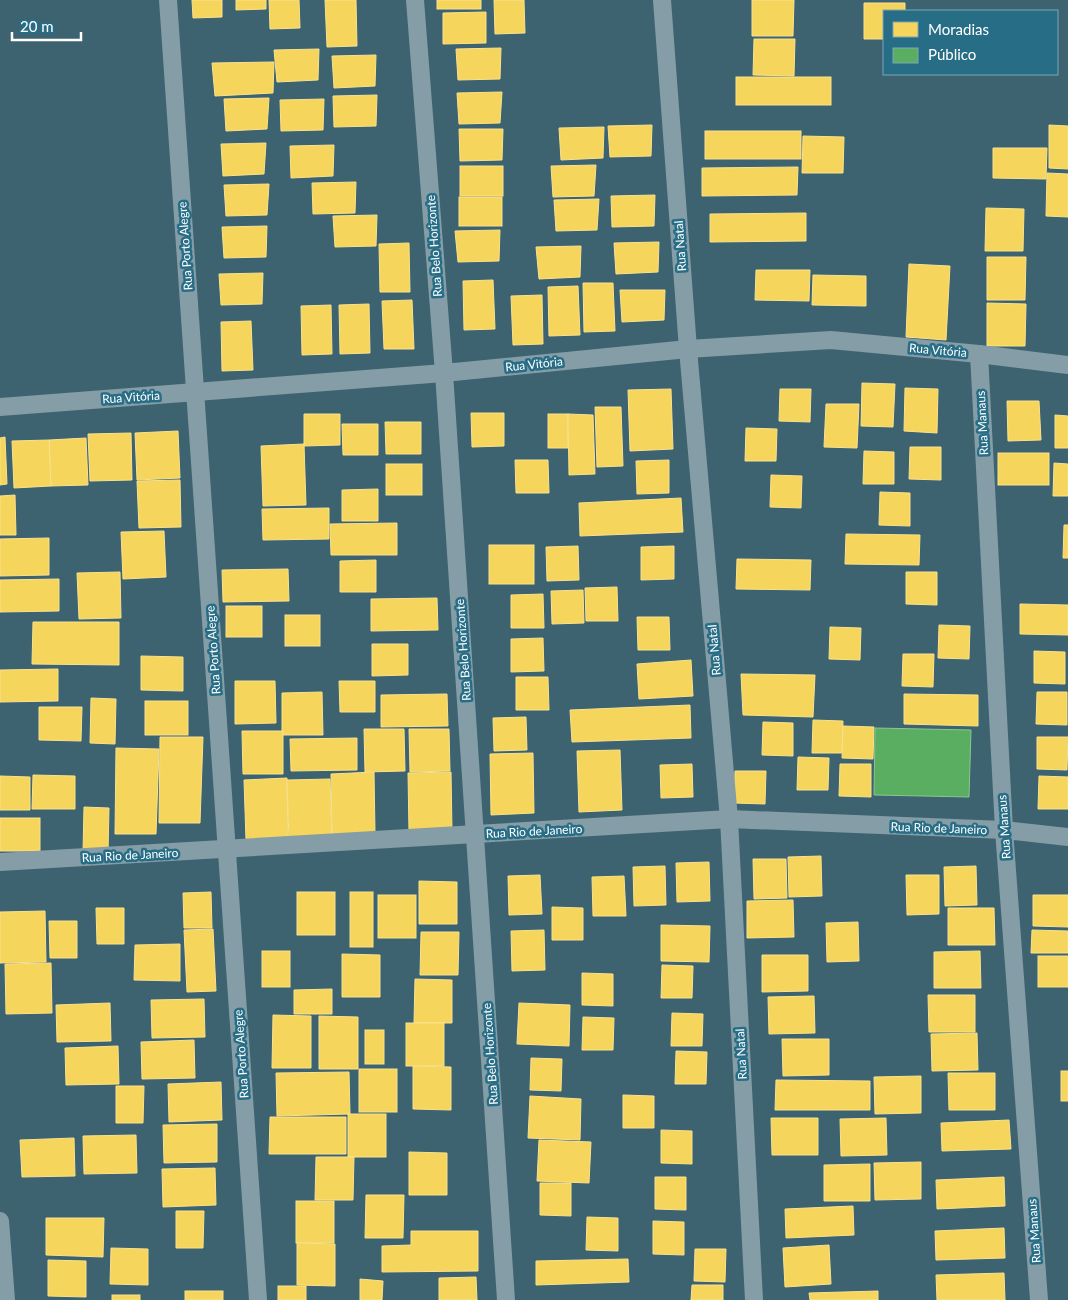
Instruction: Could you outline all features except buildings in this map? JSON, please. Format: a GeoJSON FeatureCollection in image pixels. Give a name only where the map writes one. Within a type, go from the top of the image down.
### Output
{"type":"FeatureCollection","features":[{"type":"Feature","properties":{"kind":"street","name":"Rua Porto Alegre"},"geometry":{"type":"LineString","coordinates":[[168,0],[258,1300]]}},
{"type":"Feature","properties":{"kind":"street","name":"Rua Belo Horizonte"},"geometry":{"type":"LineString","coordinates":[[415,0],[444,373],[506,1300]]}},
{"type":"Feature","properties":{"kind":"street","name":"Rua Natal"},"geometry":{"type":"LineString","coordinates":[[662,0],[688,349],[729,819],[754,1300]]}},
{"type":"Feature","properties":{"kind":"street","name":"Rua Vitória"},"geometry":{"type":"LineString","coordinates":[[0,407],[444,373],[688,349],[831,340],[979,354],[1068,365]]}},
{"type":"Feature","properties":{"kind":"street","name":"Rua Manaus"},"geometry":{"type":"LineString","coordinates":[[979,354],[1004,830],[1039,1300]]}},
{"type":"Feature","properties":{"kind":"street","name":"Rua Rio de Janeiro"},"geometry":{"type":"LineString","coordinates":[[0,862],[729,819],[1004,830],[1068,837]]}},
{"type":"Feature","properties":{"kind":"street"},"geometry":{"type":"LineString","coordinates":[[0,1221],[6,1300]]}}]}
